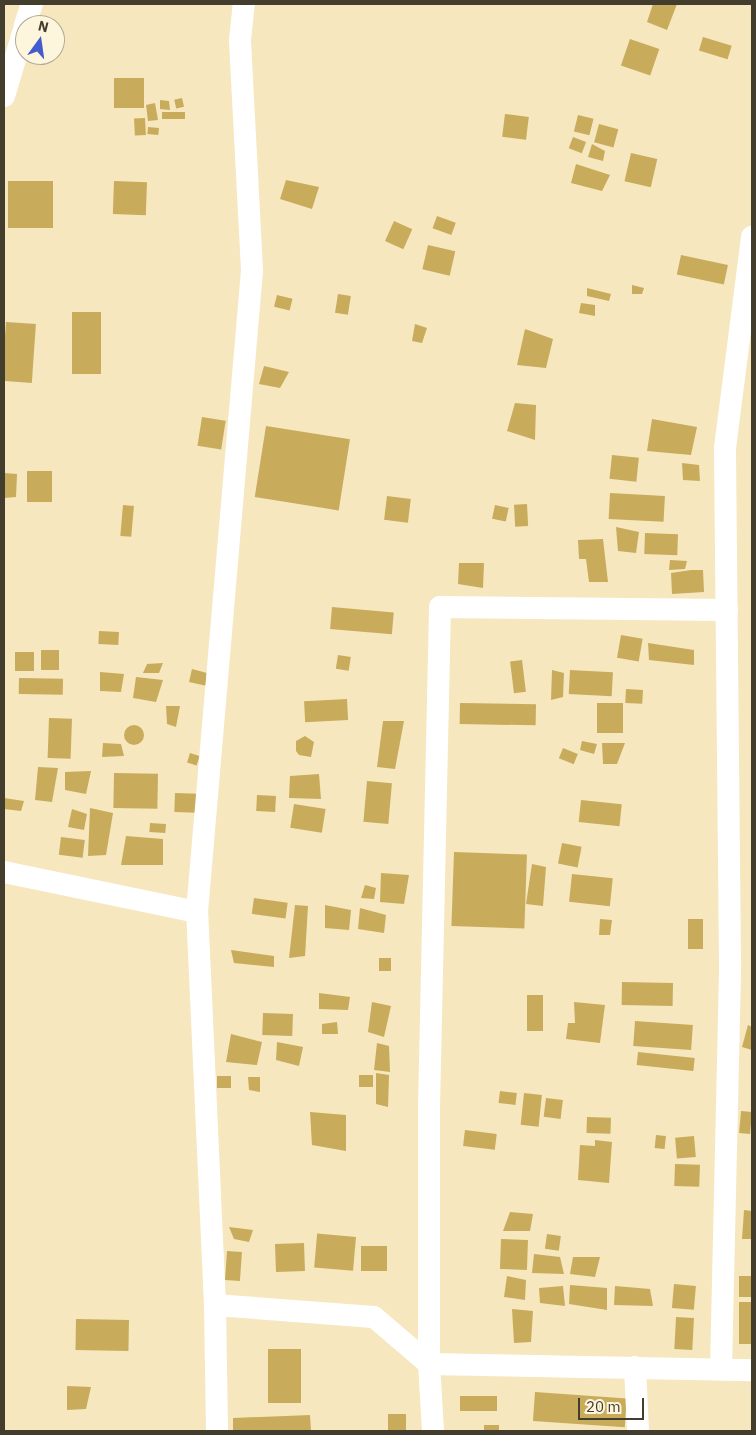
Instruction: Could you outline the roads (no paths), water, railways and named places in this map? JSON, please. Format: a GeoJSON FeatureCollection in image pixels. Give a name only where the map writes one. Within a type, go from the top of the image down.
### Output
{"type":"FeatureCollection","features":[{"type":"Feature","properties":{"kind":"street"},"geometry":{"type":"LineString","coordinates":[[217,1431],[215,1305],[197,912],[252,270],[240,40],[244,4]]}},
{"type":"Feature","properties":{"kind":"street"},"geometry":{"type":"LineString","coordinates":[[4,96],[15,59]]}},
{"type":"Feature","properties":{"kind":"street"},"geometry":{"type":"LineString","coordinates":[[721,1369],[730,963],[725,448],[752,237]]}},
{"type":"Feature","properties":{"kind":"street"},"geometry":{"type":"LineString","coordinates":[[432,1431],[429,1364],[429,1108],[440,607],[727,610]]}},
{"type":"Feature","properties":{"kind":"street"},"geometry":{"type":"LineString","coordinates":[[4,872],[197,912]]}},
{"type":"Feature","properties":{"kind":"street"},"geometry":{"type":"LineString","coordinates":[[215,1305],[374,1317],[429,1364],[752,1370]]}},
{"type":"Feature","properties":{"kind":"street"},"geometry":{"type":"LineString","coordinates":[[635,1367],[638,1431]]}}]}
